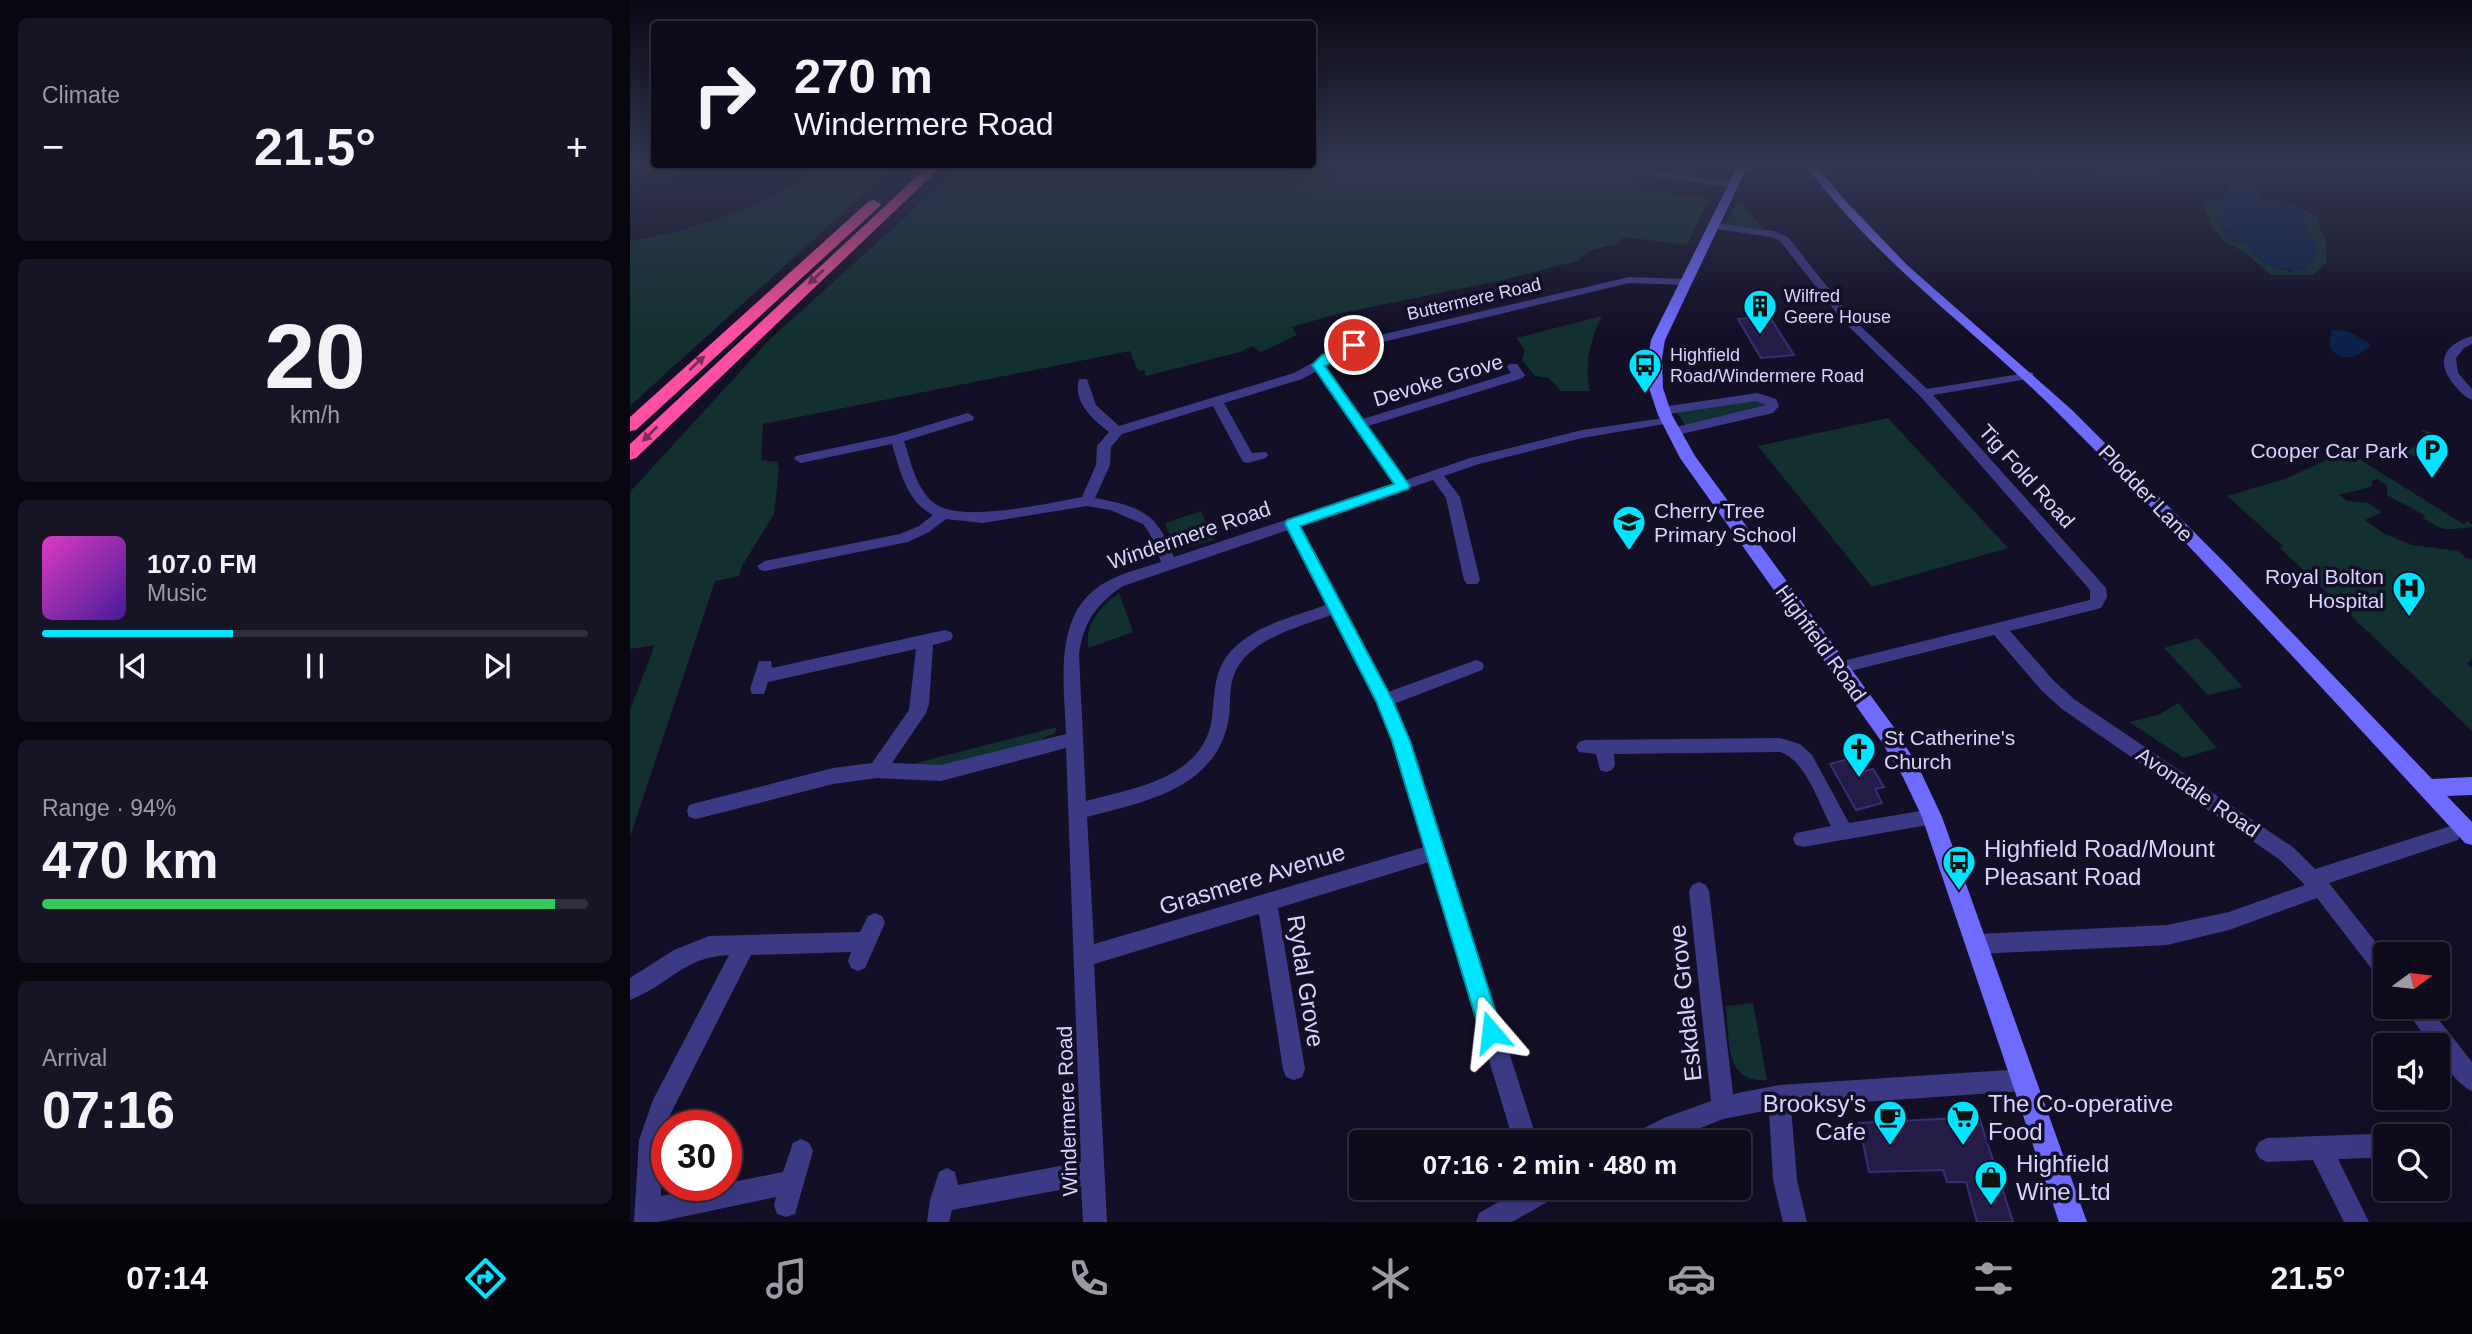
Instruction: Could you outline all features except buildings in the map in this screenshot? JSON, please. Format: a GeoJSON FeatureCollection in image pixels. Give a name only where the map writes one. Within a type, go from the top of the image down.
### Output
{"type":"FeatureCollection","features":[{"type":"Feature","properties":{"kind":"highway"},"geometry":{"type":"LineString","coordinates":[[630,426],[856,220]]}},
{"type":"Feature","properties":{"kind":"highway"},"geometry":{"type":"LineString","coordinates":[[630,454],[703,382],[878,220]]}},
{"type":"Feature","properties":{"kind":"street","name":"Highfield Road"},"geometry":{"type":"LineString","coordinates":[[1717,220],[1656,349],[1653,373],[1667,421],[1689,458],[1905,762],[1931,817],[2073,1222]]}},
{"type":"Feature","properties":{"kind":"street","name":"Plodder Lane"},"geometry":{"type":"LineString","coordinates":[[1858,220],[1902,268],[2028,375],[2222,570],[2464,827]]}},
{"type":"Feature","properties":{"kind":"street","name":"Tig Fold Road"},"geometry":{"type":"LineString","coordinates":[[1714,226],[1774,234],[1784,239],[1847,319],[1924,393],[2098,588],[2099,597],[2095,604],[1839,668]]}},
{"type":"Feature","properties":{"kind":"street","name":"Buttermere Road"},"geometry":{"type":"LineString","coordinates":[[1117,431],[1298,376],[1354,345],[1616,283],[1642,279],[1686,282]]}},
{"type":"Feature","properties":{"kind":"street"},"geometry":{"type":"LineString","coordinates":[[2472,340],[2459,345],[2452,351],[2449,359],[2455,379],[2472,396]]}},
{"type":"Feature","properties":{"kind":"street"},"geometry":{"type":"LineString","coordinates":[[1319,365],[1403,486]]}},
{"type":"Feature","properties":{"kind":"street","name":"Devoke Grove"},"geometry":{"type":"LineString","coordinates":[[1360,424],[1519,374],[1513,367]]}},
{"type":"Feature","properties":{"kind":"street"},"geometry":{"type":"LineString","coordinates":[[1924,393],[2028,375]]}},
{"type":"Feature","properties":{"kind":"street"},"geometry":{"type":"LineString","coordinates":[[1079,387],[1094,415],[1117,431],[1104,446],[1103,465],[1087,501]]}},
{"type":"Feature","properties":{"kind":"street"},"geometry":{"type":"LineString","coordinates":[[1757,397],[1771,402],[1773,406],[1768,410],[1667,421],[1757,397]]}},
{"type":"Feature","properties":{"kind":"street"},"geometry":{"type":"LineString","coordinates":[[1217,401],[1248,458],[1261,455]]}},
{"type":"Feature","properties":{"kind":"street"},"geometry":{"type":"LineString","coordinates":[[801,459],[897,439],[968,414]]}},
{"type":"Feature","properties":{"kind":"street","name":"Windermere Road"},"geometry":{"type":"LineString","coordinates":[[1094,1222],[1071,655],[1075,625],[1082,613],[1104,591],[1118,582],[1436,475],[1525,447],[1667,421]]}},
{"type":"Feature","properties":{"kind":"street"},"geometry":{"type":"LineString","coordinates":[[897,439],[913,488],[929,507],[943,514],[983,518],[1087,501],[1113,506],[1149,522],[1157,532],[1169,563]]}},
{"type":"Feature","properties":{"kind":"street"},"geometry":{"type":"LineString","coordinates":[[1436,475],[1453,497],[1472,580]]}},
{"type":"Feature","properties":{"kind":"street"},"geometry":{"type":"LineString","coordinates":[[776,566],[903,538],[923,529],[943,514]]}},
{"type":"Feature","properties":{"kind":"street"},"geometry":{"type":"LineString","coordinates":[[1292,524],[1384,701],[1401,741],[1521,1130]]}},
{"type":"Feature","properties":{"kind":"street"},"geometry":{"type":"LineString","coordinates":[[1077,812],[1162,787],[1194,769],[1215,741],[1220,724],[1225,673],[1234,659],[1260,638],[1334,608]]}},
{"type":"Feature","properties":{"kind":"street","name":"Avondale Road"},"geometry":{"type":"LineString","coordinates":[[1998,629],[2047,685],[2068,704],[2270,840],[2317,884],[2373,955]]}},
{"type":"Feature","properties":{"kind":"street"},"geometry":{"type":"LineString","coordinates":[[761,677],[945,636]]}},
{"type":"Feature","properties":{"kind":"street"},"geometry":{"type":"LineString","coordinates":[[877,770],[917,713],[925,640]]}},
{"type":"Feature","properties":{"kind":"street"},"geometry":{"type":"LineString","coordinates":[[1384,701],[1476,666]]}},
{"type":"Feature","properties":{"kind":"street"},"geometry":{"type":"LineString","coordinates":[[696,811],[733,794],[877,770],[941,773],[1074,739]]}},
{"type":"Feature","properties":{"kind":"street"},"geometry":{"type":"LineString","coordinates":[[1585,747],[1605,756],[1710,753],[1780,745],[1794,749],[1806,760],[1843,831]]}},
{"type":"Feature","properties":{"kind":"street"},"geometry":{"type":"LineString","coordinates":[[2428,788],[2472,786]]}},
{"type":"Feature","properties":{"kind":"street"},"geometry":{"type":"LineString","coordinates":[[1803,839],[1931,817]]}},
{"type":"Feature","properties":{"kind":"street"},"geometry":{"type":"LineString","coordinates":[[1977,944],[2167,935],[2229,921],[2464,827]]}},
{"type":"Feature","properties":{"kind":"street","name":"Grasmere Avenue"},"geometry":{"type":"LineString","coordinates":[[1083,957],[1435,852]]}},
{"type":"Feature","properties":{"kind":"street","name":"Eskdale Grove"},"geometry":{"type":"LineString","coordinates":[[1699,891],[1723,1108]]}},
{"type":"Feature","properties":{"kind":"street","name":"Rydal Grove"},"geometry":{"type":"LineString","coordinates":[[1266,902],[1294,1069]]}},
{"type":"Feature","properties":{"kind":"street"},"geometry":{"type":"LineString","coordinates":[[631,987],[696,950],[709,946],[867,942]]}},
{"type":"Feature","properties":{"kind":"street"},"geometry":{"type":"LineString","coordinates":[[745,946],[660,1108],[653,1127],[647,1216],[789,1193],[801,1151]]}},
{"type":"Feature","properties":{"kind":"street"},"geometry":{"type":"LineString","coordinates":[[2424,1019],[2472,1080]]}},
{"type":"Feature","properties":{"kind":"street"},"geometry":{"type":"LineString","coordinates":[[1664,1130],[1723,1108],[1779,1097],[2023,1080]]}},
{"type":"Feature","properties":{"kind":"street"},"geometry":{"type":"LineString","coordinates":[[1779,1097],[1785,1180],[1795,1222]]}},
{"type":"Feature","properties":{"kind":"street"},"geometry":{"type":"LineString","coordinates":[[2267,1150],[2371,1146]]}},
{"type":"Feature","properties":{"kind":"street"},"geometry":{"type":"LineString","coordinates":[[2320,1148],[2357,1222]]}},
{"type":"Feature","properties":{"kind":"street"},"geometry":{"type":"LineString","coordinates":[[942,1200],[1093,1172]]}},
{"type":"Feature","properties":{"kind":"street"},"geometry":{"type":"LineString","coordinates":[[1488,1222],[1524,1200]]}},
{"type":"Feature","properties":{"kind":"green space"},"geometry":{"type":"Polygon","coordinates":[[[835,220],[630,406],[630,241],[707,222],[835,220]]]}},
{"type":"Feature","properties":{"kind":"green space"},"geometry":{"type":"Polygon","coordinates":[[[902,220],[1699,220],[1687,245],[1625,237],[1615,244],[1592,250],[1577,261],[1503,280],[1337,314],[1292,327],[1297,335],[1261,352],[1252,346],[1240,352],[1146,376],[1144,370],[1138,371],[1130,351],[763,424],[761,460],[777,462],[779,469],[774,514],[742,566],[739,576],[715,581],[630,837],[630,710],[655,645],[630,649],[630,492],[770,339],[902,220]]]}},
{"type":"Feature","properties":{"kind":"green space"},"geometry":{"type":"Polygon","coordinates":[[[1728,220],[1756,220],[1764,230],[1726,224],[1728,220]]]}},
{"type":"Feature","properties":{"kind":"green space"},"geometry":{"type":"Polygon","coordinates":[[[2209,220],[2227,220],[2220,228],[2239,243],[2245,244],[2265,262],[2292,272],[2316,244],[2300,221],[2316,220],[2326,241],[2327,262],[2313,275],[2271,275],[2243,251],[2224,241],[2209,220]]]}},
{"type":"Feature","properties":{"kind":"green space"},"geometry":{"type":"Polygon","coordinates":[[[1602,316],[1589,352],[1590,391],[1561,391],[1549,378],[1535,376],[1522,360],[1525,350],[1516,338],[1602,316]]]}},
{"type":"Feature","properties":{"kind":"green space"},"geometry":{"type":"Polygon","coordinates":[[[1756,400],[1766,405],[1685,425],[1677,412],[1756,400]]]}},
{"type":"Feature","properties":{"kind":"green space"},"geometry":{"type":"Polygon","coordinates":[[[1888,418],[2008,548],[1872,587],[1758,446],[1888,418]]]}},
{"type":"Feature","properties":{"kind":"green space"},"geometry":{"type":"Polygon","coordinates":[[[2421,431],[2445,437],[2431,441],[2439,448],[2423,461],[2406,452],[2430,436],[2421,431]]]}},
{"type":"Feature","properties":{"kind":"green space","name":"Royal Bolton Hospital"},"geometry":{"type":"Polygon","coordinates":[[[2346,451],[2463,524],[2468,521],[2472,525],[2450,529],[2436,526],[2423,518],[2426,516],[2387,495],[2387,485],[2377,479],[2372,481],[2372,486],[2339,495],[2348,501],[2368,503],[2382,512],[2365,520],[2385,534],[2412,545],[2458,551],[2466,558],[2472,559],[2472,659],[2467,664],[2472,668],[2472,731],[2280,548],[2283,546],[2227,496],[2285,479],[2346,451]]]}},
{"type":"Feature","properties":{"kind":"green space"},"geometry":{"type":"Polygon","coordinates":[[[1201,511],[1214,540],[1184,548],[1174,545],[1165,523],[1201,511]]]}},
{"type":"Feature","properties":{"kind":"green space"},"geometry":{"type":"Polygon","coordinates":[[[1119,593],[1133,632],[1088,648],[1091,623],[1119,593]]]}},
{"type":"Feature","properties":{"kind":"green space"},"geometry":{"type":"Polygon","coordinates":[[[2198,638],[2243,687],[2208,695],[2164,648],[2198,638]]]}},
{"type":"Feature","properties":{"kind":"green space"},"geometry":{"type":"Polygon","coordinates":[[[2178,703],[2217,748],[2184,758],[2129,722],[2160,714],[2178,703]]]}},
{"type":"Feature","properties":{"kind":"green space"},"geometry":{"type":"Polygon","coordinates":[[[1057,727],[1055,733],[1043,738],[1043,742],[942,767],[904,766],[1057,727]]]}},
{"type":"Feature","properties":{"kind":"green space"},"geometry":{"type":"Polygon","coordinates":[[[1753,1003],[1767,1080],[1743,1075],[1736,1067],[1729,1045],[1726,1006],[1753,1003]]]}},
{"type":"Feature","properties":{"kind":"water"},"geometry":{"type":"Polygon","coordinates":[[[2214,220],[2303,220],[2300,222],[2316,244],[2316,257],[2303,271],[2277,269],[2264,264],[2245,244],[2224,238],[2228,232],[2214,220]]]}},
{"type":"Feature","properties":{"kind":"water"},"geometry":{"type":"Polygon","coordinates":[[[2332,330],[2348,331],[2371,344],[2356,356],[2339,355],[2329,347],[2332,330]]]}},
{"type":"Feature","properties":{"kind":"place","name":"Wilfred Geere House"},"geometry":{"type":"Point","coordinates":[1760,336]}},
{"type":"Feature","properties":{"kind":"place","name":"Highfield Road/Windermere Road"},"geometry":{"type":"Point","coordinates":[1645,395]}},
{"type":"Feature","properties":{"kind":"place","name":"Cooper Car Park"},"geometry":{"type":"Point","coordinates":[2432,480]}},
{"type":"Feature","properties":{"kind":"place","name":"Cherry Tree Primary School"},"geometry":{"type":"Point","coordinates":[1629,552]}},
{"type":"Feature","properties":{"kind":"place","name":"Royal Bolton Hospital"},"geometry":{"type":"Point","coordinates":[2409,618]}},
{"type":"Feature","properties":{"kind":"place","name":"St Catherine's Church"},"geometry":{"type":"Point","coordinates":[1859,779]}},
{"type":"Feature","properties":{"kind":"place","name":"Highfield Road/Mount Pleasant Road"},"geometry":{"type":"Point","coordinates":[1959,892]}},
{"type":"Feature","properties":{"kind":"place","name":"Brooksy's Cafe"},"geometry":{"type":"Point","coordinates":[1890,1147]}},
{"type":"Feature","properties":{"kind":"place","name":"The Co-operative Food"},"geometry":{"type":"Point","coordinates":[1963,1147]}},
{"type":"Feature","properties":{"kind":"place","name":"Highfield Wine Ltd"},"geometry":{"type":"Point","coordinates":[1991,1207]}},
{"type":"Feature","properties":{"kind":"route"},"geometry":{"type":"LineString","coordinates":[[1354,345],[1327,358],[1319,365],[1403,486],[1292,524],[1384,701],[1401,741],[1491,1032]]}}]}
